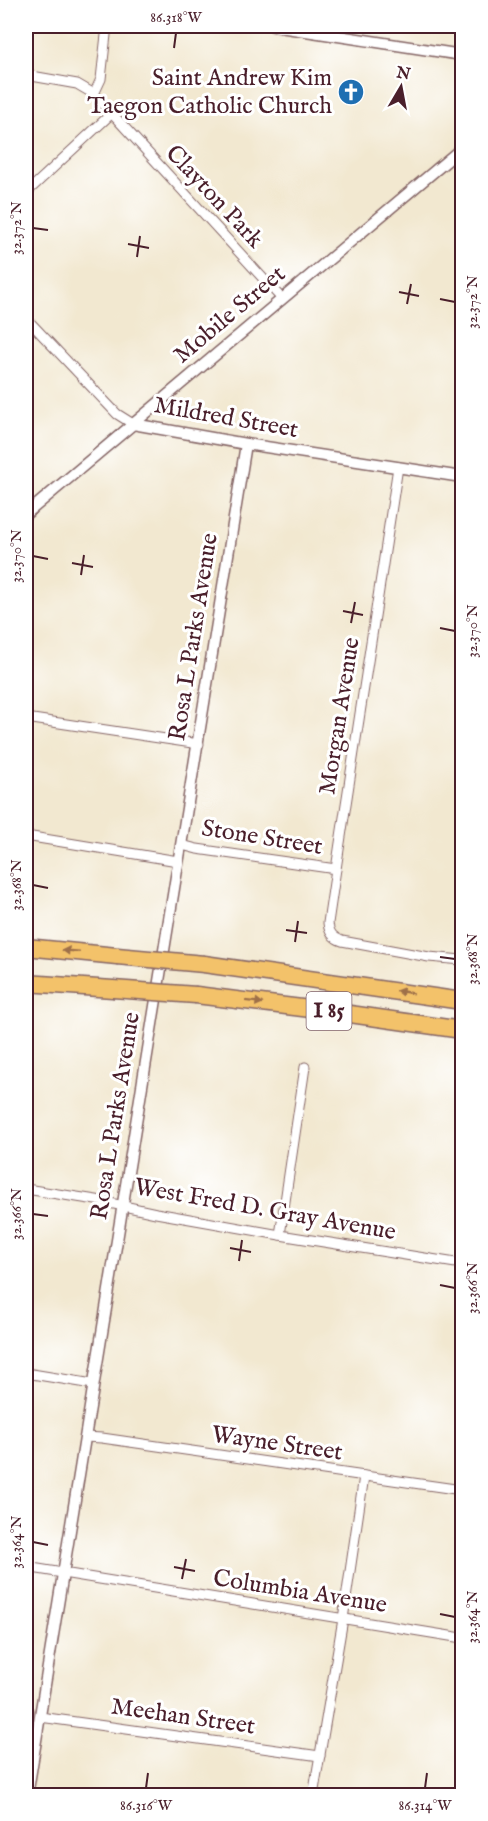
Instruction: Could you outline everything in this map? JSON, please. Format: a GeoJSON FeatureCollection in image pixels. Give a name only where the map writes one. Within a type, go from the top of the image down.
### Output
{"type":"FeatureCollection","features":[{"type":"Feature","properties":{"kind":"highway","name":"I 85"},"geometry":{"type":"LineString","coordinates":[[26,947],[204,964],[462,1001]]}},
{"type":"Feature","properties":{"kind":"highway","name":"I 85"},"geometry":{"type":"LineString","coordinates":[[26,982],[196,995],[462,1030]]}},
{"type":"Feature","properties":{"kind":"street"},"geometry":{"type":"LineString","coordinates":[[26,75],[77,84],[94,94],[101,79],[107,26]]}},
{"type":"Feature","properties":{"kind":"street"},"geometry":{"type":"LineString","coordinates":[[273,26],[311,28],[462,55]]}},
{"type":"Feature","properties":{"kind":"street","name":"Clayton Park"},"geometry":{"type":"LineString","coordinates":[[94,94],[282,298]]}},
{"type":"Feature","properties":{"kind":"street"},"geometry":{"type":"LineString","coordinates":[[26,193],[111,114]]}},
{"type":"Feature","properties":{"kind":"street","name":"Mobile Street"},"geometry":{"type":"LineString","coordinates":[[26,514],[462,148]]}},
{"type":"Feature","properties":{"kind":"street","name":"Mildred Street"},"geometry":{"type":"LineString","coordinates":[[26,318],[117,414],[133,424],[462,477]]}},
{"type":"Feature","properties":{"kind":"street","name":"Rosa L Parks Avenue"},"geometry":{"type":"LineString","coordinates":[[27,1789],[199,744],[246,444]]}},
{"type":"Feature","properties":{"kind":"street","name":"Morgan Avenue"},"geometry":{"type":"LineString","coordinates":[[398,466],[328,923],[332,935],[342,941],[429,957],[462,960]]}},
{"type":"Feature","properties":{"kind":"street"},"geometry":{"type":"LineString","coordinates":[[26,718],[199,744]]}},
{"type":"Feature","properties":{"kind":"street","name":"Stone Street"},"geometry":{"type":"LineString","coordinates":[[26,836],[178,861]]}},
{"type":"Feature","properties":{"kind":"street","name":"Stone Street"},"geometry":{"type":"LineString","coordinates":[[182,845],[336,870]]}},
{"type":"Feature","properties":{"kind":"street"},"geometry":{"type":"LineString","coordinates":[[280,1235],[305,1067]]}},
{"type":"Feature","properties":{"kind":"street","name":"West Fred D. Gray Avenue"},"geometry":{"type":"LineString","coordinates":[[26,1189],[280,1235],[462,1264]]}},
{"type":"Feature","properties":{"kind":"street"},"geometry":{"type":"LineString","coordinates":[[26,1373],[93,1384]]}},
{"type":"Feature","properties":{"kind":"street","name":"Wayne Street"},"geometry":{"type":"LineString","coordinates":[[85,1437],[462,1490]]}},
{"type":"Feature","properties":{"kind":"street"},"geometry":{"type":"LineString","coordinates":[[313,1796],[363,1494],[364,1476]]}},
{"type":"Feature","properties":{"kind":"street","name":"Columbia Avenue"},"geometry":{"type":"LineString","coordinates":[[26,1567],[462,1638]]}},
{"type":"Feature","properties":{"kind":"street","name":"Meehan Street"},"geometry":{"type":"LineString","coordinates":[[40,1717],[320,1756]]}},
{"type":"Feature","properties":{"kind":"place","name":"Saint Andrew Kim Taegon Catholic Church"},"geometry":{"type":"Point","coordinates":[351,92]}}]}
